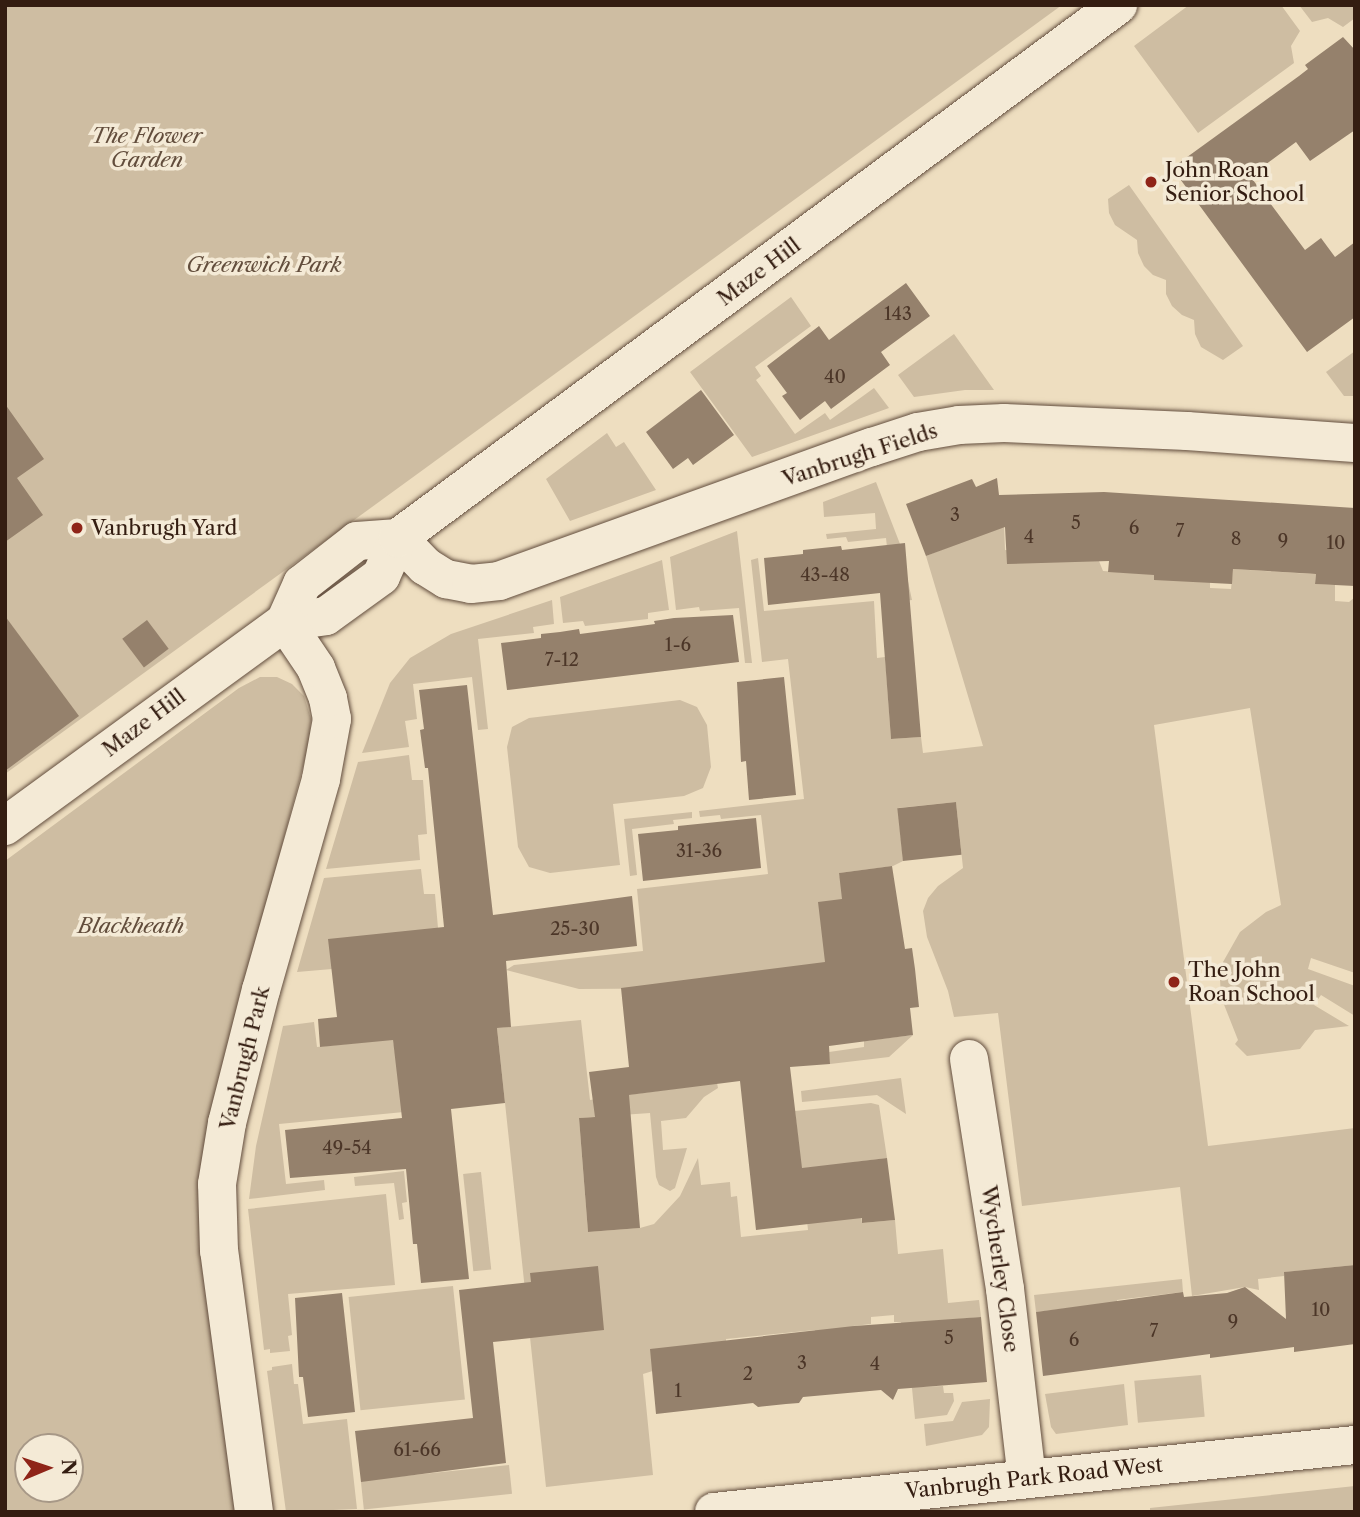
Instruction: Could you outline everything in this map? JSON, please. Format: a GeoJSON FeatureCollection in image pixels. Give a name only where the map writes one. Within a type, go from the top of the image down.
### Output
{"type":"FeatureCollection","features":[{"type":"Feature","properties":{"kind":"street","name":"Maze Hill"},"geometry":{"type":"LineString","coordinates":[[5,826],[285,622],[302,584],[357,541],[398,538],[1118,5]]}},
{"type":"Feature","properties":{"kind":"street","name":"Vanbrugh Fields"},"geometry":{"type":"LineString","coordinates":[[398,538],[425,566],[446,579],[471,584],[499,581],[872,447],[918,432],[959,425],[1004,423],[1174,430],[1355,443]]}},
{"type":"Feature","properties":{"kind":"street","name":"Vanbrugh Park"},"geometry":{"type":"LineString","coordinates":[[254,1512],[219,1251],[217,1184],[227,1123],[261,990],[321,779],[332,719],[328,698],[316,668],[285,622]]}},
{"type":"Feature","properties":{"kind":"street","name":"Wycherley Close"},"geometry":{"type":"LineString","coordinates":[[969,1059],[1005,1289],[1027,1479]]}},
{"type":"Feature","properties":{"kind":"street","name":"Vanbrugh Park Road West"},"geometry":{"type":"LineString","coordinates":[[714,1512],[1355,1445]]}},
{"type":"Feature","properties":{"kind":"green space","name":"Greenwich Park"},"geometry":{"type":"Polygon","coordinates":[[[5,5],[1062,5],[5,774],[5,5]]]}},
{"type":"Feature","properties":{"kind":"green space"},"geometry":{"type":"Polygon","coordinates":[[[1189,5],[1281,5],[1300,31],[1291,46],[1294,63],[1198,133],[1134,46],[1189,5]]]}},
{"type":"Feature","properties":{"kind":"green space"},"geometry":{"type":"Polygon","coordinates":[[[1299,5],[1355,5],[1355,18],[1343,27],[1328,18],[1312,22],[1299,5]]]}},
{"type":"Feature","properties":{"kind":"green space"},"geometry":{"type":"Polygon","coordinates":[[[1129,185],[1243,346],[1223,360],[1201,347],[1195,334],[1194,320],[1182,315],[1172,306],[1166,294],[1166,280],[1153,275],[1144,266],[1138,253],[1137,240],[1115,225],[1109,213],[1108,199],[1129,185]]]}},
{"type":"Feature","properties":{"kind":"green space"},"geometry":{"type":"Polygon","coordinates":[[[791,297],[811,326],[755,367],[761,376],[756,380],[795,434],[825,413],[830,420],[874,388],[889,408],[752,457],[690,372],[791,297]]]}},
{"type":"Feature","properties":{"kind":"green space"},"geometry":{"type":"Polygon","coordinates":[[[954,334],[994,390],[965,390],[914,397],[898,375],[954,334]]]}},
{"type":"Feature","properties":{"kind":"green space"},"geometry":{"type":"Polygon","coordinates":[[[1355,351],[1355,396],[1344,396],[1326,372],[1355,351]]]}},
{"type":"Feature","properties":{"kind":"green space"},"geometry":{"type":"Polygon","coordinates":[[[607,433],[616,447],[624,442],[656,490],[570,521],[546,479],[607,433]]]}},
{"type":"Feature","properties":{"kind":"green space"},"geometry":{"type":"Polygon","coordinates":[[[876,482],[900,544],[912,600],[893,602],[886,538],[848,542],[846,537],[827,539],[826,534],[876,529],[875,513],[824,517],[823,502],[876,482]]]}},
{"type":"Feature","properties":{"kind":"green space"},"geometry":{"type":"Polygon","coordinates":[[[1004,525],[1005,550],[1099,561],[1103,571],[1210,578],[1210,588],[1231,589],[1233,569],[1316,574],[1315,584],[1335,585],[1335,601],[1349,602],[1355,597],[1355,973],[1311,958],[1308,969],[1355,986],[1355,1016],[1321,995],[1314,1005],[1349,1026],[1315,1030],[1300,1049],[1247,1056],[1235,1044],[1238,1040],[1221,997],[1223,962],[1240,932],[1266,912],[1281,905],[1250,708],[1154,725],[1208,1146],[1355,1128],[1355,1265],[1285,1272],[1284,1276],[1258,1279],[1259,1290],[1245,1287],[1192,1296],[1180,1187],[1022,1206],[998,1013],[954,1017],[948,991],[927,937],[923,911],[928,898],[938,886],[963,868],[956,802],[898,808],[903,861],[893,866],[839,873],[864,987],[579,989],[506,970],[514,965],[643,951],[637,889],[768,874],[761,815],[721,819],[720,815],[700,817],[699,811],[804,799],[788,659],[762,662],[751,560],[758,558],[764,611],[874,601],[877,658],[885,657],[891,739],[921,737],[923,753],[983,746],[926,556],[1004,525]]]}},
{"type":"Feature","properties":{"kind":"green space"},"geometry":{"type":"Polygon","coordinates":[[[737,531],[752,663],[745,663],[739,608],[700,611],[699,607],[676,610],[670,557],[737,531]]]}},
{"type":"Feature","properties":{"kind":"green space"},"geometry":{"type":"Polygon","coordinates":[[[662,560],[669,610],[648,613],[648,619],[585,626],[583,621],[563,623],[560,597],[662,560]]]}},
{"type":"Feature","properties":{"kind":"green space"},"geometry":{"type":"Polygon","coordinates":[[[552,600],[554,624],[533,627],[534,633],[478,639],[488,729],[478,730],[472,677],[413,684],[417,719],[405,721],[409,747],[362,753],[390,683],[410,658],[451,634],[552,600]]]}},
{"type":"Feature","properties":{"kind":"green space","name":"Blackheath"},"geometry":{"type":"Polygon","coordinates":[[[260,677],[277,677],[292,684],[304,696],[311,719],[309,744],[227,1052],[238,1512],[5,1512],[5,861],[239,688],[260,677]]]}},
{"type":"Feature","properties":{"kind":"green space"},"geometry":{"type":"Polygon","coordinates":[[[680,700],[697,707],[707,725],[711,767],[703,788],[684,796],[613,804],[620,865],[550,873],[529,867],[518,847],[507,747],[512,727],[529,718],[680,700]]]}},
{"type":"Feature","properties":{"kind":"green space"},"geometry":{"type":"Polygon","coordinates":[[[409,755],[412,780],[423,780],[427,834],[418,835],[420,860],[326,869],[358,762],[409,755]]]}},
{"type":"Feature","properties":{"kind":"green space"},"geometry":{"type":"Polygon","coordinates":[[[692,812],[692,818],[673,820],[674,824],[632,829],[637,875],[630,876],[624,819],[692,812]]]}},
{"type":"Feature","properties":{"kind":"green space"},"geometry":{"type":"Polygon","coordinates":[[[421,869],[424,894],[435,894],[438,928],[332,969],[297,972],[324,878],[421,869]]]}},
{"type":"Feature","properties":{"kind":"green space"},"geometry":{"type":"Polygon","coordinates":[[[581,1020],[590,1100],[717,1083],[718,1088],[704,1097],[686,1118],[661,1121],[663,1150],[687,1148],[675,1188],[670,1191],[659,1185],[656,1177],[650,1113],[579,1118],[588,1232],[640,1228],[654,1224],[680,1196],[698,1158],[701,1185],[730,1182],[731,1197],[737,1196],[741,1237],[808,1230],[795,1111],[871,1103],[879,1105],[887,1158],[855,1162],[862,1223],[895,1220],[898,1254],[943,1249],[948,1303],[979,1300],[981,1317],[914,1323],[919,1387],[943,1386],[944,1393],[953,1393],[954,1401],[947,1415],[915,1419],[908,1347],[903,1347],[901,1322],[894,1322],[894,1315],[871,1317],[871,1324],[853,1326],[853,1337],[816,1338],[815,1330],[726,1339],[726,1348],[643,1374],[653,1475],[546,1487],[497,1028],[581,1020]]]}},
{"type":"Feature","properties":{"kind":"green space"},"geometry":{"type":"Polygon","coordinates":[[[314,1022],[317,1047],[393,1039],[404,1112],[279,1124],[286,1184],[324,1180],[325,1190],[249,1199],[256,1146],[283,1026],[314,1022]]]}},
{"type":"Feature","properties":{"kind":"green space"},"geometry":{"type":"Polygon","coordinates":[[[913,1035],[889,1057],[830,1064],[829,1052],[864,1047],[864,1041],[913,1035]]]}},
{"type":"Feature","properties":{"kind":"green space"},"geometry":{"type":"Polygon","coordinates":[[[901,1078],[906,1114],[877,1095],[802,1102],[801,1091],[901,1078]]]}},
{"type":"Feature","properties":{"kind":"green space"},"geometry":{"type":"Polygon","coordinates":[[[404,1171],[407,1202],[402,1203],[404,1219],[399,1220],[394,1183],[355,1186],[354,1177],[404,1171]]]}},
{"type":"Feature","properties":{"kind":"green space"},"geometry":{"type":"Polygon","coordinates":[[[481,1172],[491,1269],[473,1271],[463,1174],[481,1172]]]}},
{"type":"Feature","properties":{"kind":"green space"},"geometry":{"type":"Polygon","coordinates":[[[386,1194],[395,1285],[288,1294],[292,1335],[288,1336],[290,1351],[270,1353],[270,1349],[264,1350],[248,1209],[386,1194]]]}},
{"type":"Feature","properties":{"kind":"green space"},"geometry":{"type":"Polygon","coordinates":[[[1182,1279],[1183,1292],[1117,1300],[1117,1307],[1104,1304],[1036,1312],[1034,1295],[1182,1279]]]}},
{"type":"Feature","properties":{"kind":"green space"},"geometry":{"type":"Polygon","coordinates":[[[453,1286],[465,1399],[360,1410],[349,1297],[453,1286]]]}},
{"type":"Feature","properties":{"kind":"green space"},"geometry":{"type":"Polygon","coordinates":[[[292,1364],[294,1384],[298,1384],[303,1424],[347,1419],[357,1509],[286,1512],[267,1371],[272,1370],[272,1367],[292,1364]]]}},
{"type":"Feature","properties":{"kind":"green space"},"geometry":{"type":"Polygon","coordinates":[[[1201,1375],[1205,1417],[1138,1423],[1134,1381],[1201,1375]]]}},
{"type":"Feature","properties":{"kind":"green space"},"geometry":{"type":"Polygon","coordinates":[[[1124,1384],[1128,1425],[1056,1434],[1051,1427],[1045,1394],[1124,1384]]]}},
{"type":"Feature","properties":{"kind":"green space"},"geometry":{"type":"Polygon","coordinates":[[[990,1399],[989,1427],[982,1435],[926,1446],[924,1424],[953,1421],[962,1402],[990,1399]]]}},
{"type":"Feature","properties":{"kind":"green space"},"geometry":{"type":"Polygon","coordinates":[[[509,1465],[512,1494],[364,1509],[361,1481],[509,1465]]]}},
{"type":"Feature","properties":{"kind":"green space"},"geometry":{"type":"Polygon","coordinates":[[[1355,1486],[1355,1512],[1150,1512],[1150,1508],[1355,1486]]]}},
{"type":"Feature","properties":{"kind":"building"},"geometry":{"type":"Polygon","coordinates":[[[1343,37],[1355,50],[1355,130],[1310,161],[1296,142],[1250,176],[1305,250],[1321,238],[1335,257],[1355,242],[1355,317],[1307,352],[1172,168],[1299,76],[1308,69],[1305,65],[1343,37]]]}},
{"type":"Feature","properties":{"kind":"building"},"geometry":{"type":"Polygon","coordinates":[[[906,283],[930,316],[881,352],[890,365],[831,409],[825,401],[800,420],[782,396],[787,393],[767,366],[819,326],[829,340],[906,283]]]}},
{"type":"Feature","properties":{"kind":"building"},"geometry":{"type":"Polygon","coordinates":[[[701,390],[734,435],[693,465],[688,458],[673,469],[646,432],[701,390]]]}},
{"type":"Feature","properties":{"kind":"building"},"geometry":{"type":"Polygon","coordinates":[[[5,404],[44,459],[17,478],[43,515],[5,542],[5,404]]]}},
{"type":"Feature","properties":{"kind":"building"},"geometry":{"type":"Polygon","coordinates":[[[997,478],[999,495],[1104,492],[1355,508],[1355,586],[1315,584],[1316,574],[1233,569],[1232,584],[1154,580],[1154,575],[1108,572],[1109,561],[1007,564],[1005,527],[926,556],[906,504],[972,479],[976,487],[997,478]]]}},
{"type":"Feature","properties":{"kind":"building"},"geometry":{"type":"Polygon","coordinates":[[[905,543],[921,737],[891,739],[880,593],[768,605],[764,558],[803,554],[803,550],[841,546],[842,550],[905,543]]]}},
{"type":"Feature","properties":{"kind":"building"},"geometry":{"type":"Polygon","coordinates":[[[733,615],[739,662],[507,690],[501,643],[541,638],[541,634],[579,629],[580,634],[655,624],[654,621],[674,618],[733,615]]]}},
{"type":"Feature","properties":{"kind":"building"},"geometry":{"type":"Polygon","coordinates":[[[5,616],[79,716],[5,771],[5,616]]]}},
{"type":"Feature","properties":{"kind":"building"},"geometry":{"type":"Polygon","coordinates":[[[147,620],[169,649],[144,667],[122,639],[147,620]]]}},
{"type":"Feature","properties":{"kind":"building"},"geometry":{"type":"Polygon","coordinates":[[[784,677],[796,795],[749,800],[746,761],[741,762],[737,682],[784,677]]]}},
{"type":"Feature","properties":{"kind":"building"},"geometry":{"type":"Polygon","coordinates":[[[467,685],[493,915],[632,896],[637,946],[506,961],[511,1027],[497,1028],[505,1103],[451,1109],[469,1279],[421,1283],[417,1244],[413,1244],[406,1169],[290,1178],[285,1130],[402,1118],[393,1040],[320,1047],[318,1019],[337,1017],[328,939],[444,927],[428,768],[425,768],[420,730],[424,729],[419,690],[467,685]]]}},
{"type":"Feature","properties":{"kind":"building"},"geometry":{"type":"Polygon","coordinates":[[[956,802],[962,855],[903,861],[897,808],[956,802]]]}},
{"type":"Feature","properties":{"kind":"building"},"geometry":{"type":"Polygon","coordinates":[[[756,818],[761,868],[643,881],[638,834],[678,830],[678,826],[756,818]]]}},
{"type":"Feature","properties":{"kind":"building"},"geometry":{"type":"Polygon","coordinates":[[[892,866],[905,949],[912,948],[915,969],[919,1007],[910,1008],[913,1035],[829,1046],[830,1064],[790,1067],[802,1168],[887,1158],[895,1220],[862,1223],[862,1218],[756,1230],[740,1081],[629,1095],[640,1228],[588,1232],[579,1118],[595,1117],[589,1072],[629,1067],[621,988],[825,962],[818,902],[842,899],[839,873],[892,866]]]}},
{"type":"Feature","properties":{"kind":"building"},"geometry":{"type":"Polygon","coordinates":[[[1355,1265],[1355,1344],[1294,1352],[1294,1347],[1210,1358],[1210,1354],[1043,1376],[1036,1312],[1183,1292],[1184,1297],[1227,1293],[1245,1287],[1286,1319],[1284,1272],[1355,1265]]]}},
{"type":"Feature","properties":{"kind":"building"},"geometry":{"type":"Polygon","coordinates":[[[598,1266],[604,1330],[493,1342],[506,1463],[361,1482],[355,1431],[473,1418],[459,1290],[531,1282],[530,1273],[598,1266]]]}},
{"type":"Feature","properties":{"kind":"building"},"geometry":{"type":"Polygon","coordinates":[[[342,1293],[355,1412],[308,1417],[303,1377],[299,1377],[295,1298],[342,1293]]]}},
{"type":"Feature","properties":{"kind":"building"},"geometry":{"type":"Polygon","coordinates":[[[981,1317],[987,1382],[898,1389],[893,1400],[881,1390],[803,1397],[799,1403],[758,1407],[753,1403],[656,1414],[650,1349],[854,1326],[981,1317]]]}},
{"type":"Feature","properties":{"kind":"place","name":"John Roan Senior School"},"geometry":{"type":"Point","coordinates":[1151,182]}},
{"type":"Feature","properties":{"kind":"place","name":"Vanbrugh Yard"},"geometry":{"type":"Point","coordinates":[77,528]}},
{"type":"Feature","properties":{"kind":"place","name":"The John Roan School"},"geometry":{"type":"Point","coordinates":[1174,982]}},
{"type":"Feature","properties":{"kind":"park label","name":"The Flower Garden"},"geometry":{"type":"Point","coordinates":[147,148]}}]}
